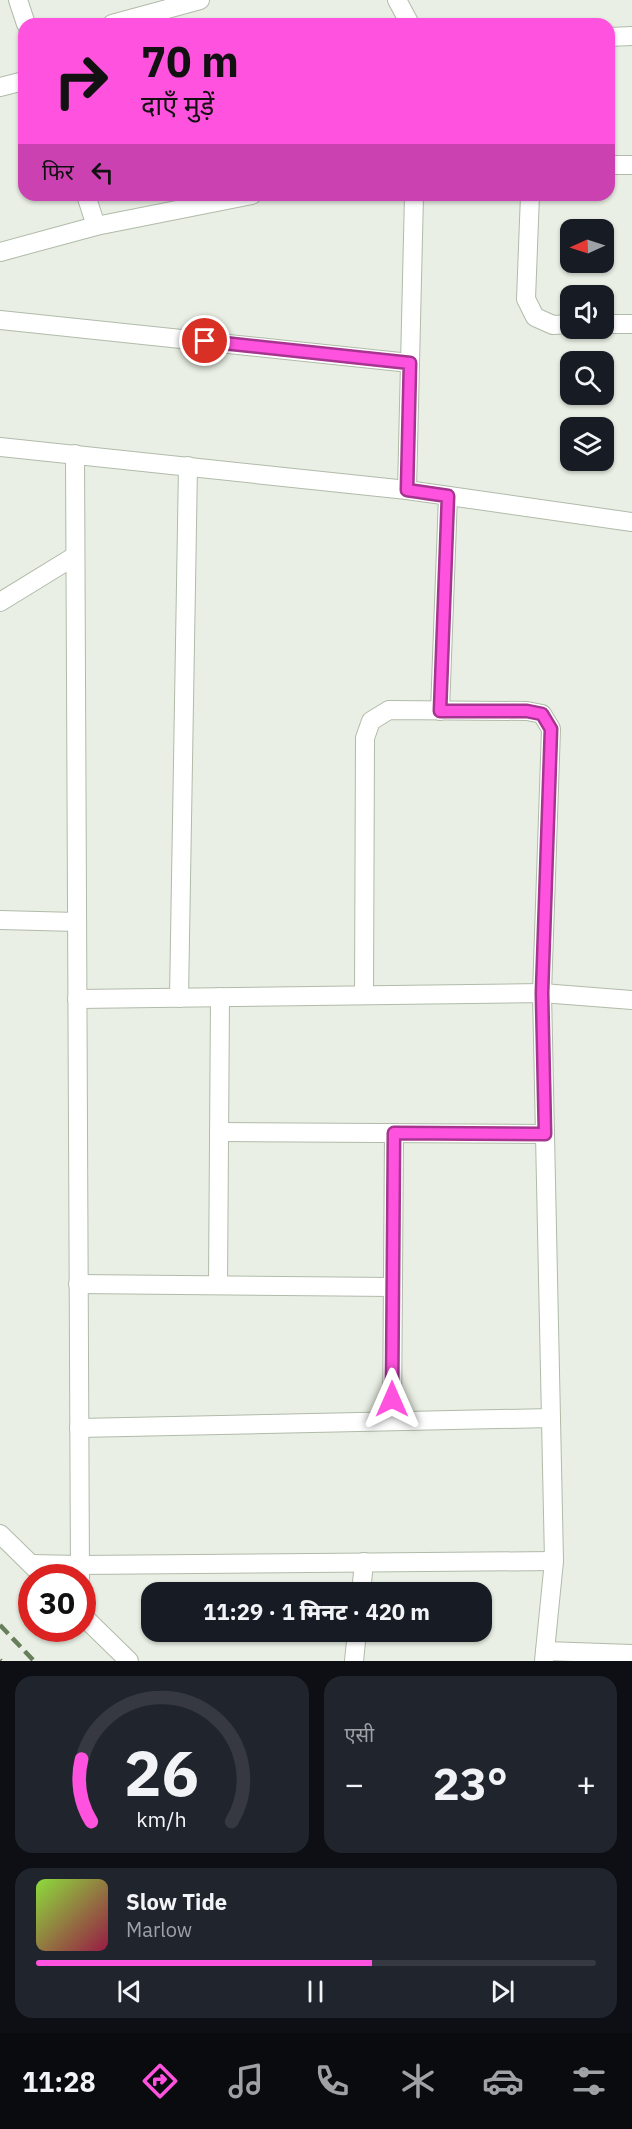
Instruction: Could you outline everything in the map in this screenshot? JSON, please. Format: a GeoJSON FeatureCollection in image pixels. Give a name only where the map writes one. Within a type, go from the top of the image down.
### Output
{"type":"FeatureCollection","features":[{"type":"Feature","properties":{"kind":"street"},"geometry":{"type":"LineString","coordinates":[[18,0],[24,18]]}},
{"type":"Feature","properties":{"kind":"street"},"geometry":{"type":"LineString","coordinates":[[134,18],[200,0]]}},
{"type":"Feature","properties":{"kind":"street"},"geometry":{"type":"LineString","coordinates":[[397,0],[407,18]]}},
{"type":"Feature","properties":{"kind":"street"},"geometry":{"type":"LineString","coordinates":[[615,37],[632,36]]}},
{"type":"Feature","properties":{"kind":"street"},"geometry":{"type":"LineString","coordinates":[[0,87],[18,82]]}},
{"type":"Feature","properties":{"kind":"street"},"geometry":{"type":"LineString","coordinates":[[615,165],[632,165]]}},
{"type":"Feature","properties":{"kind":"street"},"geometry":{"type":"LineString","coordinates":[[88,201],[96,226]]}},
{"type":"Feature","properties":{"kind":"street"},"geometry":{"type":"LineString","coordinates":[[0,252],[96,226],[222,201]]}},
{"type":"Feature","properties":{"kind":"street"},"geometry":{"type":"LineString","coordinates":[[407,490],[414,201]]}},
{"type":"Feature","properties":{"kind":"street"},"geometry":{"type":"LineString","coordinates":[[530,201],[526,300],[535,317],[552,325],[560,325]]}},
{"type":"Feature","properties":{"kind":"street"},"geometry":{"type":"LineString","coordinates":[[0,320],[410,363]]}},
{"type":"Feature","properties":{"kind":"street"},"geometry":{"type":"LineString","coordinates":[[614,324],[632,324]]}},
{"type":"Feature","properties":{"kind":"street"},"geometry":{"type":"LineString","coordinates":[[0,447],[407,490],[632,522]]}},
{"type":"Feature","properties":{"kind":"street"},"geometry":{"type":"LineString","coordinates":[[75,454],[79,1564]]}},
{"type":"Feature","properties":{"kind":"street"},"geometry":{"type":"LineString","coordinates":[[179,998],[188,466]]}},
{"type":"Feature","properties":{"kind":"street"},"geometry":{"type":"LineString","coordinates":[[440,711],[448,496]]}},
{"type":"Feature","properties":{"kind":"street"},"geometry":{"type":"LineString","coordinates":[[0,602],[75,556]]}},
{"type":"Feature","properties":{"kind":"street"},"geometry":{"type":"LineString","coordinates":[[364,996],[365,738],[371,721],[389,710],[527,711],[542,714],[551,729],[542,993],[554,1561],[545,1656],[599,1657],[632,1654]]}},
{"type":"Feature","properties":{"kind":"street"},"geometry":{"type":"LineString","coordinates":[[0,920],[77,922]]}},
{"type":"Feature","properties":{"kind":"street"},"geometry":{"type":"LineString","coordinates":[[77,999],[542,993],[632,1000]]}},
{"type":"Feature","properties":{"kind":"street"},"geometry":{"type":"LineString","coordinates":[[218,1285],[220,998]]}},
{"type":"Feature","properties":{"kind":"street"},"geometry":{"type":"LineString","coordinates":[[219,1132],[545,1134]]}},
{"type":"Feature","properties":{"kind":"street"},"geometry":{"type":"LineString","coordinates":[[392,1421],[394,1133]]}},
{"type":"Feature","properties":{"kind":"street"},"geometry":{"type":"LineString","coordinates":[[78,1284],[393,1287]]}},
{"type":"Feature","properties":{"kind":"street"},"geometry":{"type":"LineString","coordinates":[[79,1428],[551,1418]]}},
{"type":"Feature","properties":{"kind":"street"},"geometry":{"type":"LineString","coordinates":[[0,1534],[31,1564]]}},
{"type":"Feature","properties":{"kind":"street"},"geometry":{"type":"LineString","coordinates":[[96,1571],[364,1562],[554,1561]]}},
{"type":"Feature","properties":{"kind":"street"},"geometry":{"type":"LineString","coordinates":[[362,1582],[364,1562]]}},
{"type":"Feature","properties":{"kind":"street"},"geometry":{"type":"LineString","coordinates":[[96,1629],[129,1661]]}},
{"type":"Feature","properties":{"kind":"street"},"geometry":{"type":"LineString","coordinates":[[354,1661],[356,1642]]}},
{"type":"Feature","properties":{"kind":"railway"},"geometry":{"type":"LineString","coordinates":[[0,1625],[34,1661]]}},
{"type":"Feature","properties":{"kind":"route"},"geometry":{"type":"LineString","coordinates":[[205,341],[410,363],[407,490],[448,496],[440,711],[527,711],[542,714],[551,729],[542,993],[545,1134],[394,1133],[392,1399]]}}]}
